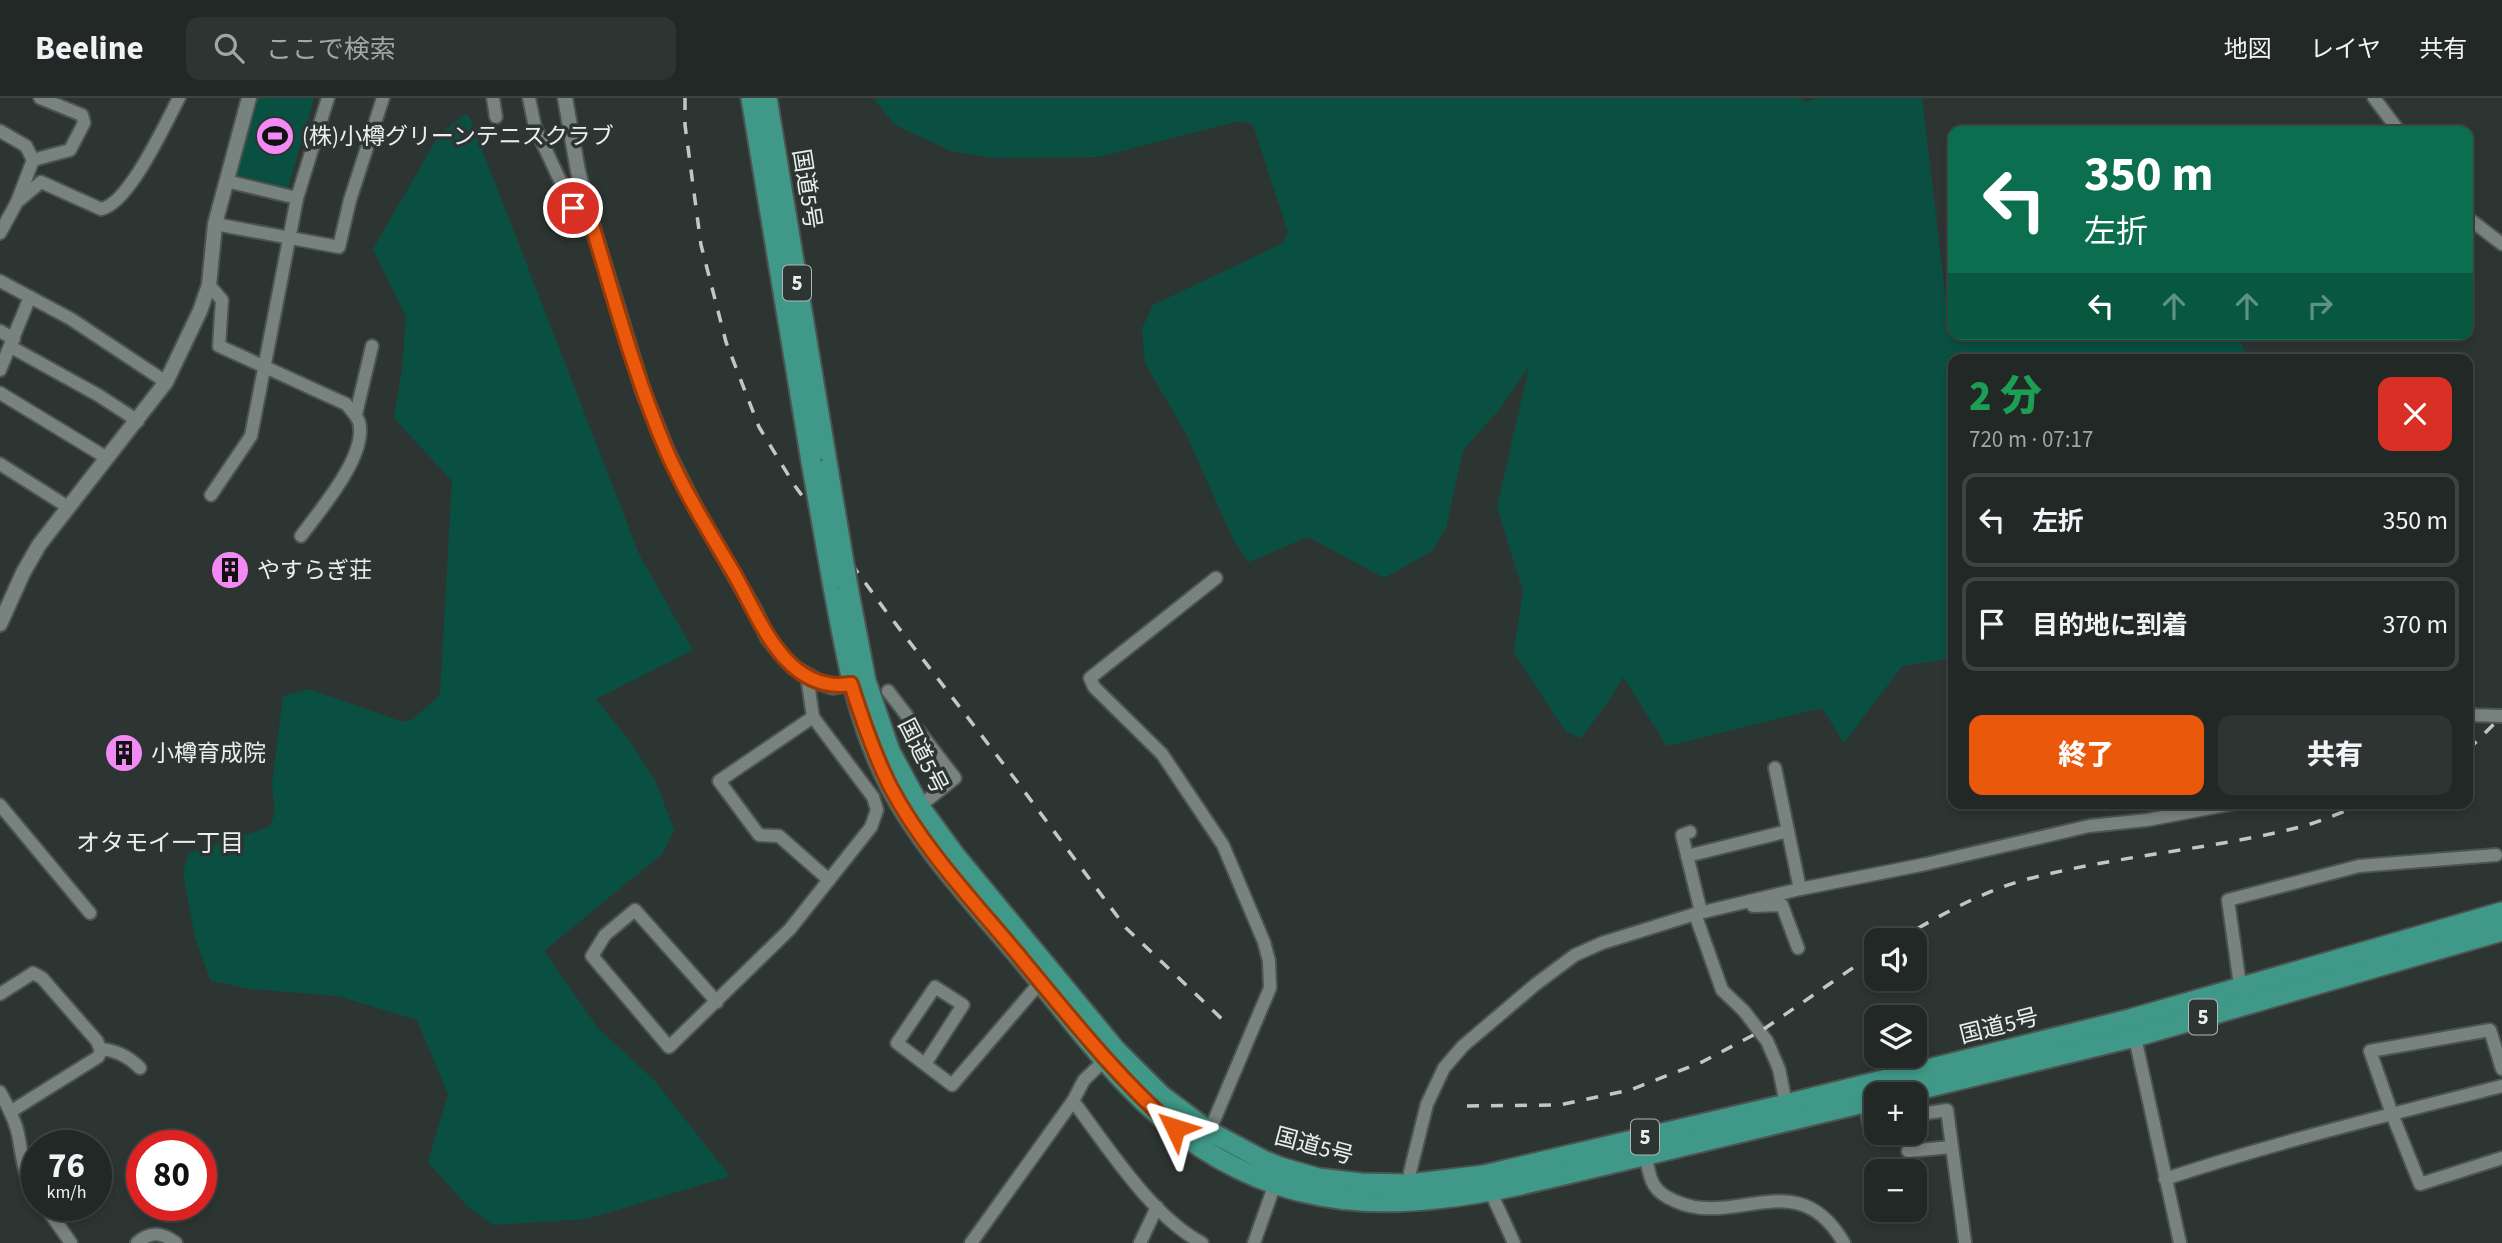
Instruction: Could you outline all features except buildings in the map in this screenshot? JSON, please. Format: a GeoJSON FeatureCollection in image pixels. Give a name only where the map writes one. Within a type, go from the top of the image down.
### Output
{"type":"FeatureCollection","features":[{"type":"Feature","properties":{"kind":"highway","name":"国道5号"},"geometry":{"type":"LineString","coordinates":[[751,98],[858,682],[877,758],[914,811],[943,864],[1046,977],[1150,1107],[1205,1140],[1315,1196],[1360,1202],[1409,1203],[1864,1096]]}},
{"type":"Feature","properties":{"kind":"highway","name":"国道5号"},"geometry":{"type":"LineString","coordinates":[[767,98],[820,465]]}},
{"type":"Feature","properties":{"kind":"highway","name":"国道5号"},"geometry":{"type":"LineString","coordinates":[[2242,997],[2502,912]]}},
{"type":"Feature","properties":{"kind":"highway","name":"国道5号"},"geometry":{"type":"LineString","coordinates":[[1927,1087],[2242,997],[2502,931]]}},
{"type":"Feature","properties":{"kind":"highway","name":"国道5号"},"geometry":{"type":"LineString","coordinates":[[1919,1082],[2133,1028]]}},
{"type":"Feature","properties":{"kind":"highway","name":"国道5号"},"geometry":{"type":"LineString","coordinates":[[1277,1176],[1361,1183],[1487,1183]]}},
{"type":"Feature","properties":{"kind":"street"},"geometry":{"type":"LineString","coordinates":[[33,160],[70,150],[84,123],[82,115],[40,98]]}},
{"type":"Feature","properties":{"kind":"street"},"geometry":{"type":"LineString","coordinates":[[17,202],[41,182],[101,209],[109,208],[123,194],[179,98]]}},
{"type":"Feature","properties":{"kind":"street"},"geometry":{"type":"LineString","coordinates":[[0,624],[39,545],[166,382],[200,311],[209,285],[215,224],[249,98]]}},
{"type":"Feature","properties":{"kind":"street"},"geometry":{"type":"LineString","coordinates":[[211,495],[251,436],[297,198],[328,98]]}},
{"type":"Feature","properties":{"kind":"street"},"geometry":{"type":"LineString","coordinates":[[215,224],[339,247],[350,200],[383,98]]}},
{"type":"Feature","properties":{"kind":"street"},"geometry":{"type":"LineString","coordinates":[[493,98],[496,117]]}},
{"type":"Feature","properties":{"kind":"street"},"geometry":{"type":"LineString","coordinates":[[529,98],[535,127],[573,208],[579,213],[589,215]]}},
{"type":"Feature","properties":{"kind":"street"},"geometry":{"type":"LineString","coordinates":[[565,98],[589,215],[643,391],[668,453],[693,503],[768,638],[793,667],[834,687],[858,682]]}},
{"type":"Feature","properties":{"kind":"street"},"geometry":{"type":"LineString","coordinates":[[2374,98],[2395,126]]}},
{"type":"Feature","properties":{"kind":"street"},"geometry":{"type":"LineString","coordinates":[[0,131],[26,146],[33,160],[17,202],[0,233]]}},
{"type":"Feature","properties":{"kind":"street"},"geometry":{"type":"LineString","coordinates":[[226,181],[297,198]]}},
{"type":"Feature","properties":{"kind":"street"},"geometry":{"type":"LineString","coordinates":[[2473,222],[2502,244]]}},
{"type":"Feature","properties":{"kind":"street"},"geometry":{"type":"LineString","coordinates":[[0,281],[71,319],[166,382]]}},
{"type":"Feature","properties":{"kind":"street"},"geometry":{"type":"LineString","coordinates":[[209,285],[222,300],[219,346],[346,404],[356,414],[360,425],[359,441],[352,458],[339,483],[301,536]]}},
{"type":"Feature","properties":{"kind":"street"},"geometry":{"type":"LineString","coordinates":[[0,370],[30,297]]}},
{"type":"Feature","properties":{"kind":"street"},"geometry":{"type":"LineString","coordinates":[[0,331],[13,343],[138,421]]}},
{"type":"Feature","properties":{"kind":"street"},"geometry":{"type":"LineString","coordinates":[[356,414],[372,346]]}},
{"type":"Feature","properties":{"kind":"street"},"geometry":{"type":"LineString","coordinates":[[0,393],[107,458]]}},
{"type":"Feature","properties":{"kind":"street"},"geometry":{"type":"LineString","coordinates":[[0,464],[68,507]]}},
{"type":"Feature","properties":{"kind":"street"},"geometry":{"type":"LineString","coordinates":[[1205,1140],[1270,988],[1269,961],[1264,942],[1223,845],[1198,805],[1162,754],[1094,687],[1090,678],[1216,579]]}},
{"type":"Feature","properties":{"kind":"street"},"geometry":{"type":"LineString","coordinates":[[717,1002],[635,910],[605,935],[592,956],[669,1047],[717,1002],[790,929],[871,827],[877,810],[873,797],[813,718],[807,676]]}},
{"type":"Feature","properties":{"kind":"street"},"geometry":{"type":"LineString","coordinates":[[888,691],[955,778],[914,811]]}},
{"type":"Feature","properties":{"kind":"street"},"geometry":{"type":"LineString","coordinates":[[2473,715],[2502,716]]}},
{"type":"Feature","properties":{"kind":"street"},"geometry":{"type":"LineString","coordinates":[[813,718],[719,781],[759,835],[779,836],[829,880]]}},
{"type":"Feature","properties":{"kind":"street"},"geometry":{"type":"LineString","coordinates":[[1775,768],[1800,889]]}},
{"type":"Feature","properties":{"kind":"street"},"geometry":{"type":"LineString","coordinates":[[0,805],[90,913]]}},
{"type":"Feature","properties":{"kind":"street"},"geometry":{"type":"LineString","coordinates":[[1409,1184],[1427,1104],[1444,1068],[1463,1046],[1575,955],[1602,943],[1750,900],[1926,864],[2089,826],[2147,820],[2205,809]]}},
{"type":"Feature","properties":{"kind":"street"},"geometry":{"type":"LineString","coordinates":[[1687,856],[1788,831]]}},
{"type":"Feature","properties":{"kind":"street"},"geometry":{"type":"LineString","coordinates":[[1690,832],[1682,835],[1698,913],[1722,990],[1744,1011],[1767,1041],[1779,1069],[1788,1113]]}},
{"type":"Feature","properties":{"kind":"street"},"geometry":{"type":"LineString","coordinates":[[2242,997],[2228,900],[2359,866],[2496,855]]}},
{"type":"Feature","properties":{"kind":"street"},"geometry":{"type":"LineString","coordinates":[[1750,900],[1754,906],[1782,905],[1798,948]]}},
{"type":"Feature","properties":{"kind":"street"},"geometry":{"type":"LineString","coordinates":[[0,993],[33,973],[42,978],[97,1041],[100,1049],[98,1057],[10,1112]]}},
{"type":"Feature","properties":{"kind":"street"},"geometry":{"type":"LineString","coordinates":[[925,1064],[964,1005],[935,987],[897,1043],[952,1085],[1046,977]]}},
{"type":"Feature","properties":{"kind":"street"},"geometry":{"type":"LineString","coordinates":[[2133,1028],[2180,1243]]}},
{"type":"Feature","properties":{"kind":"street"},"geometry":{"type":"LineString","coordinates":[[2502,1069],[2490,1030],[2370,1051],[2420,1184],[2502,1158]]}},
{"type":"Feature","properties":{"kind":"street"},"geometry":{"type":"LineString","coordinates":[[100,1049],[113,1050],[140,1068]]}},
{"type":"Feature","properties":{"kind":"street"},"geometry":{"type":"LineString","coordinates":[[971,1243],[1073,1101],[1084,1080],[1111,1055]]}},
{"type":"Feature","properties":{"kind":"street"},"geometry":{"type":"LineString","coordinates":[[2165,1179],[2238,1155],[2502,1086]]}},
{"type":"Feature","properties":{"kind":"street"},"geometry":{"type":"LineString","coordinates":[[0,1092],[18,1134],[21,1163]]}},
{"type":"Feature","properties":{"kind":"street"},"geometry":{"type":"LineString","coordinates":[[1073,1101],[1157,1208],[1175,1226],[1202,1243]]}},
{"type":"Feature","properties":{"kind":"street"},"geometry":{"type":"LineString","coordinates":[[1927,1113],[1947,1110],[1965,1242]]}},
{"type":"Feature","properties":{"kind":"street"},"geometry":{"type":"LineString","coordinates":[[1644,1147],[1654,1185],[1667,1197],[1686,1206],[1708,1210],[1774,1200],[1799,1205],[1817,1211],[1833,1225],[1844,1243]]}},
{"type":"Feature","properties":{"kind":"street"},"geometry":{"type":"LineString","coordinates":[[1908,1150],[1952,1147]]}},
{"type":"Feature","properties":{"kind":"street"},"geometry":{"type":"LineString","coordinates":[[1254,1243],[1277,1176]]}},
{"type":"Feature","properties":{"kind":"street"},"geometry":{"type":"LineString","coordinates":[[1487,1183],[1514,1243]]}},
{"type":"Feature","properties":{"kind":"street"},"geometry":{"type":"LineString","coordinates":[[1140,1243],[1157,1208]]}},
{"type":"Feature","properties":{"kind":"street"},"geometry":{"type":"LineString","coordinates":[[56,1221],[71,1243]]}},
{"type":"Feature","properties":{"kind":"street"},"geometry":{"type":"LineString","coordinates":[[137,1243],[146,1236],[158,1234],[167,1236],[176,1243]]}},
{"type":"Feature","properties":{"kind":"green space","name":"(株)小樽グリーンテニスクラブ"},"geometry":{"type":"Polygon","coordinates":[[[257,98],[314,98],[288,188],[237,175],[257,98]]]}},
{"type":"Feature","properties":{"kind":"green space"},"geometry":{"type":"Polygon","coordinates":[[[873,98],[1799,98],[1806,102],[1817,98],[1922,98],[1945,291],[1948,292],[1948,340],[2240,340],[2246,354],[1948,354],[1948,659],[1902,666],[1844,743],[1822,708],[1667,746],[1623,677],[1581,738],[1567,732],[1514,652],[1523,591],[1497,507],[1529,367],[1498,411],[1463,450],[1446,528],[1432,551],[1384,578],[1308,537],[1249,562],[1234,541],[1186,434],[1145,363],[1142,328],[1153,305],[1283,243],[1288,232],[1253,125],[1239,121],[1099,157],[994,158],[951,151],[895,125],[873,98]]]}},
{"type":"Feature","properties":{"kind":"green space"},"geometry":{"type":"Polygon","coordinates":[[[465,114],[469,116],[639,554],[693,650],[596,699],[629,740],[656,782],[674,830],[662,854],[544,951],[598,1028],[653,1079],[730,1176],[587,1219],[494,1225],[469,1208],[428,1162],[448,1094],[417,1020],[338,996],[251,989],[211,981],[195,938],[183,872],[189,853],[269,827],[275,813],[272,784],[283,696],[309,689],[403,722],[412,720],[440,695],[452,481],[394,418],[402,370],[406,317],[373,249],[439,135],[465,114]]]}},
{"type":"Feature","properties":{"kind":"railway"},"geometry":{"type":"LineString","coordinates":[[685,98],[685,125],[701,245],[726,342],[759,427],[795,486],[885,610],[1126,928],[1225,1022]]}},
{"type":"Feature","properties":{"kind":"railway"},"geometry":{"type":"LineString","coordinates":[[2473,745],[2502,716]]}},
{"type":"Feature","properties":{"kind":"railway"},"geometry":{"type":"LineString","coordinates":[[1919,928],[1962,904],[1996,889],[2032,878],[2100,863],[2270,834],[2312,824],[2349,809]]}},
{"type":"Feature","properties":{"kind":"railway"},"geometry":{"type":"LineString","coordinates":[[1467,1106],[1559,1105],[1630,1090],[1702,1062],[1761,1031],[1864,960]]}},
{"type":"Feature","properties":{"kind":"place","name":"(株)小樽グリーンテニスクラブ"},"geometry":{"type":"Point","coordinates":[275,136]}},
{"type":"Feature","properties":{"kind":"place","name":"やすらぎ荘"},"geometry":{"type":"Point","coordinates":[230,570]}},
{"type":"Feature","properties":{"kind":"place","name":"小樽育成院"},"geometry":{"type":"Point","coordinates":[124,753]}},
{"type":"Feature","properties":{"kind":"district","name":"オタモイ一丁目"},"geometry":{"type":"Point","coordinates":[160,843]}},
{"type":"Feature","properties":{"kind":"route"},"geometry":{"type":"LineString","coordinates":[[573,208],[579,213],[589,215],[643,391],[668,453],[768,638],[793,667],[807,676],[834,687],[851,684],[877,758],[907,815],[943,864],[1105,1060],[1150,1107],[1175,1128]]}}]}
